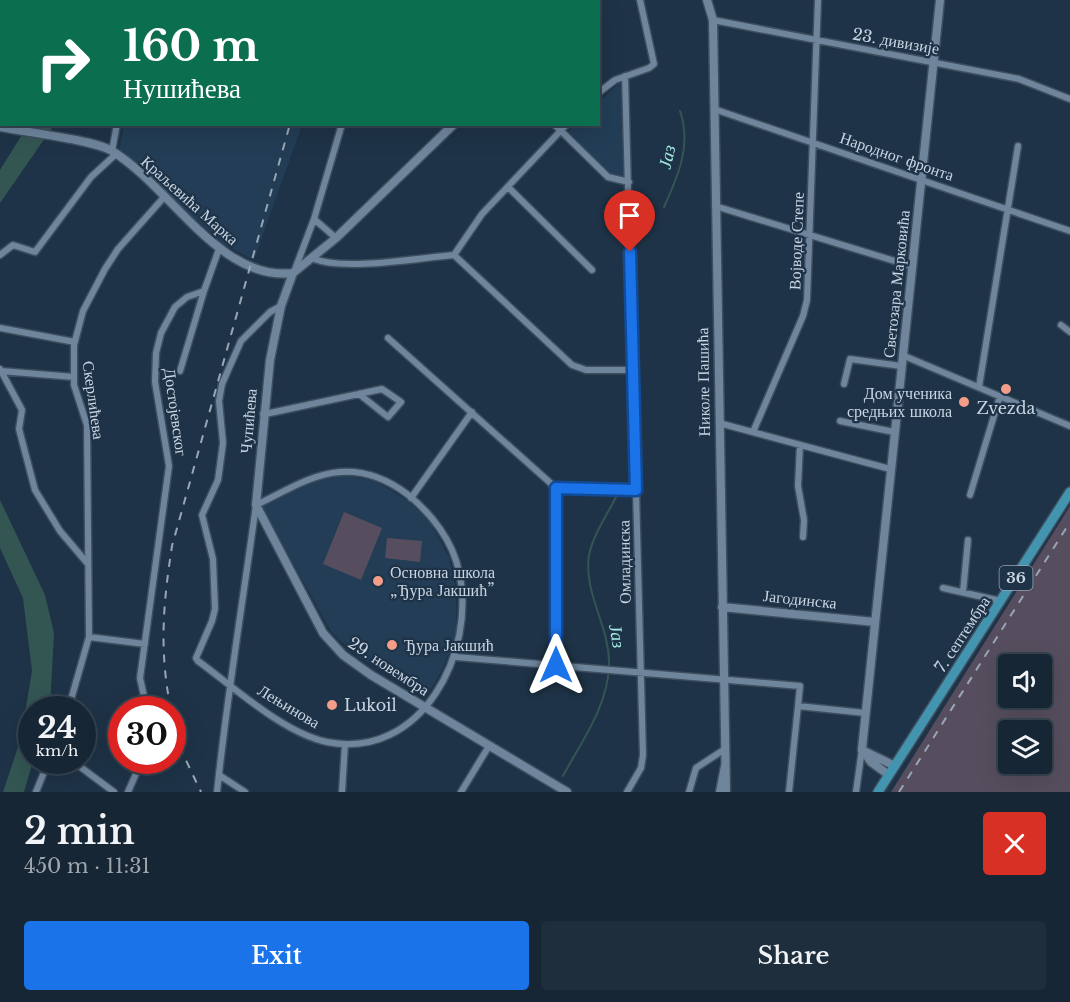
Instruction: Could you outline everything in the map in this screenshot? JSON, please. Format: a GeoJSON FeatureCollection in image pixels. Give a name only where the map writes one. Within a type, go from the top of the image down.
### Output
{"type":"FeatureCollection","features":[{"type":"Feature","properties":{"kind":"main road","name":"7. септембра"},"geometry":{"type":"LineString","coordinates":[[878,792],[1070,492]]}},
{"type":"Feature","properties":{"kind":"street"},"geometry":{"type":"LineString","coordinates":[[600,91],[610,82],[649,69],[654,64],[640,0]]}},
{"type":"Feature","properties":{"kind":"street","name":"Николе Пашића"},"geometry":{"type":"LineString","coordinates":[[707,0],[713,20],[726,792]]}},
{"type":"Feature","properties":{"kind":"street","name":"Војводе Степе"},"geometry":{"type":"LineString","coordinates":[[753,432],[806,309],[818,0]]}},
{"type":"Feature","properties":{"kind":"street","name":"Светозара Марковића"},"geometry":{"type":"LineString","coordinates":[[856,792],[911,266],[923,179],[940,0]]}},
{"type":"Feature","properties":{"kind":"street","name":"23. дивизије"},"geometry":{"type":"LineString","coordinates":[[713,20],[1019,79],[1070,99]]}},
{"type":"Feature","properties":{"kind":"street","name":"Омладинска"},"geometry":{"type":"LineString","coordinates":[[625,76],[639,673],[643,755],[641,768],[627,792]]}},
{"type":"Feature","properties":{"kind":"street","name":"Народног фронта"},"geometry":{"type":"LineString","coordinates":[[714,109],[813,141],[1070,231]]}},
{"type":"Feature","properties":{"kind":"street"},"geometry":{"type":"LineString","coordinates":[[0,255],[13,245],[35,252],[114,152],[117,126]]}},
{"type":"Feature","properties":{"kind":"street"},"geometry":{"type":"LineString","coordinates":[[293,273],[314,219],[341,126]]}},
{"type":"Feature","properties":{"kind":"street"},"geometry":{"type":"LineString","coordinates":[[293,273],[314,259],[452,126]]}},
{"type":"Feature","properties":{"kind":"street"},"geometry":{"type":"LineString","coordinates":[[556,126],[608,177],[629,182]]}},
{"type":"Feature","properties":{"kind":"street"},"geometry":{"type":"LineString","coordinates":[[454,255],[482,214],[565,126]]}},
{"type":"Feature","properties":{"kind":"street","name":"Краљевића Марка"},"geometry":{"type":"LineString","coordinates":[[0,127],[69,140],[114,152],[165,196],[219,249],[244,265],[259,270],[293,273]]}},
{"type":"Feature","properties":{"kind":"street"},"geometry":{"type":"LineString","coordinates":[[979,387],[1018,146]]}},
{"type":"Feature","properties":{"kind":"street"},"geometry":{"type":"LineString","coordinates":[[508,187],[592,270]]}},
{"type":"Feature","properties":{"kind":"street","name":"Скерлићева"},"geometry":{"type":"LineString","coordinates":[[72,696],[89,637],[87,425],[74,377],[75,342],[83,311],[105,269],[133,231],[165,196]]}},
{"type":"Feature","properties":{"kind":"street"},"geometry":{"type":"LineString","coordinates":[[715,206],[911,266]]}},
{"type":"Feature","properties":{"kind":"street"},"geometry":{"type":"LineString","coordinates":[[314,219],[336,238]]}},
{"type":"Feature","properties":{"kind":"street"},"geometry":{"type":"LineString","coordinates":[[180,372],[219,249]]}},
{"type":"Feature","properties":{"kind":"street"},"geometry":{"type":"LineString","coordinates":[[314,259],[328,263],[353,263],[454,255],[572,365],[586,370],[633,370]]}},
{"type":"Feature","properties":{"kind":"street","name":"Чупићева"},"geometry":{"type":"LineString","coordinates":[[217,792],[256,505],[263,415],[281,306],[293,273]]}},
{"type":"Feature","properties":{"kind":"street","name":"Достојевског"},"geometry":{"type":"LineString","coordinates":[[144,696],[140,678],[170,465],[155,382],[156,353],[166,322],[175,307],[187,297],[204,291]]}},
{"type":"Feature","properties":{"kind":"street","name":"Лењинова"},"geometry":{"type":"LineString","coordinates":[[256,505],[316,478],[343,471],[378,477],[411,498],[439,527],[459,570],[463,612],[456,657],[425,707],[395,732],[372,740],[345,744],[320,740],[298,731],[196,658],[211,626],[215,609],[213,559],[202,515],[218,480],[223,443],[219,401],[229,365],[241,341],[270,312],[281,306]]}},
{"type":"Feature","properties":{"kind":"street"},"geometry":{"type":"LineString","coordinates":[[1061,325],[1070,332]]}},
{"type":"Feature","properties":{"kind":"street"},"geometry":{"type":"LineString","coordinates":[[0,328],[75,342]]}},
{"type":"Feature","properties":{"kind":"street"},"geometry":{"type":"LineString","coordinates":[[388,338],[556,488],[636,490]]}},
{"type":"Feature","properties":{"kind":"street"},"geometry":{"type":"LineString","coordinates":[[903,355],[1070,426]]}},
{"type":"Feature","properties":{"kind":"street"},"geometry":{"type":"LineString","coordinates":[[844,384],[850,359],[901,366]]}},
{"type":"Feature","properties":{"kind":"street"},"geometry":{"type":"LineString","coordinates":[[0,370],[74,377]]}},
{"type":"Feature","properties":{"kind":"street"},"geometry":{"type":"LineString","coordinates":[[0,370],[22,410],[19,429],[34,490],[60,531],[88,564]]}},
{"type":"Feature","properties":{"kind":"street"},"geometry":{"type":"LineString","coordinates":[[263,415],[359,394],[382,389],[401,402],[388,417],[359,394]]}},
{"type":"Feature","properties":{"kind":"street"},"geometry":{"type":"LineString","coordinates":[[970,495],[1000,396]]}},
{"type":"Feature","properties":{"kind":"street"},"geometry":{"type":"LineString","coordinates":[[411,498],[471,412]]}},
{"type":"Feature","properties":{"kind":"street"},"geometry":{"type":"LineString","coordinates":[[840,421],[894,432]]}},
{"type":"Feature","properties":{"kind":"street"},"geometry":{"type":"LineString","coordinates":[[718,423],[890,469]]}},
{"type":"Feature","properties":{"kind":"street"},"geometry":{"type":"LineString","coordinates":[[800,445],[798,493],[804,520],[803,537]]}},
{"type":"Feature","properties":{"kind":"street"},"geometry":{"type":"LineString","coordinates":[[556,488],[556,665]]}},
{"type":"Feature","properties":{"kind":"street","name":"29. новембра"},"geometry":{"type":"LineString","coordinates":[[256,505],[328,640],[362,669],[567,792]]}},
{"type":"Feature","properties":{"kind":"street"},"geometry":{"type":"LineString","coordinates":[[963,592],[968,540]]}},
{"type":"Feature","properties":{"kind":"street"},"geometry":{"type":"LineString","coordinates":[[943,588],[1001,601]]}},
{"type":"Feature","properties":{"kind":"street","name":"Јагодинска"},"geometry":{"type":"LineString","coordinates":[[722,607],[875,622]]}},
{"type":"Feature","properties":{"kind":"street"},"geometry":{"type":"LineString","coordinates":[[89,637],[145,645]]}},
{"type":"Feature","properties":{"kind":"street"},"geometry":{"type":"LineString","coordinates":[[456,657],[800,686],[789,792]]}},
{"type":"Feature","properties":{"kind":"street"},"geometry":{"type":"LineString","coordinates":[[798,706],[866,713]]}},
{"type":"Feature","properties":{"kind":"street"},"geometry":{"type":"LineString","coordinates":[[342,792],[345,744]]}},
{"type":"Feature","properties":{"kind":"street"},"geometry":{"type":"LineString","coordinates":[[461,792],[489,746]]}},
{"type":"Feature","properties":{"kind":"street"},"geometry":{"type":"LineString","coordinates":[[689,792],[696,768],[725,749]]}},
{"type":"Feature","properties":{"kind":"street"},"geometry":{"type":"LineString","coordinates":[[862,749],[895,766]]}},
{"type":"Feature","properties":{"kind":"street"},"geometry":{"type":"LineString","coordinates":[[862,749],[871,762],[889,775]]}},
{"type":"Feature","properties":{"kind":"street","name":"Николе Пашића"},"geometry":{"type":"LineString","coordinates":[[719,792],[726,763]]}},
{"type":"Feature","properties":{"kind":"street"},"geometry":{"type":"LineString","coordinates":[[36,792],[43,774]]}},
{"type":"Feature","properties":{"kind":"street"},"geometry":{"type":"LineString","coordinates":[[87,774],[105,789],[114,792]]}},
{"type":"Feature","properties":{"kind":"street"},"geometry":{"type":"LineString","coordinates":[[128,792],[136,774]]}},
{"type":"Feature","properties":{"kind":"street"},"geometry":{"type":"LineString","coordinates":[[219,775],[245,792]]}},
{"type":"Feature","properties":{"kind":"shaded area"},"geometry":{"type":"Polygon","coordinates":[[[619,83],[623,85],[626,178],[610,175],[567,133],[575,126],[600,126],[600,101],[619,83]]]}},
{"type":"Feature","properties":{"kind":"shaded area"},"geometry":{"type":"Polygon","coordinates":[[[27,126],[53,126],[0,203],[0,170],[27,126]]]}},
{"type":"Feature","properties":{"kind":"shaded area"},"geometry":{"type":"Polygon","coordinates":[[[124,126],[302,126],[254,260],[223,244],[119,151],[124,126]]]}},
{"type":"Feature","properties":{"kind":"shaded area","name":"Основна школа „Ђура Јакшић”"},"geometry":{"type":"Polygon","coordinates":[[[345,475],[376,481],[408,501],[430,522],[449,557],[456,592],[456,635],[443,668],[426,697],[357,656],[332,633],[261,506],[322,479],[345,475]]]}},
{"type":"Feature","properties":{"kind":"shaded area"},"geometry":{"type":"Polygon","coordinates":[[[0,500],[45,595],[54,633],[51,696],[28,696],[32,671],[23,598],[0,548],[0,500]]]}},
{"type":"Feature","properties":{"kind":"shaded area"},"geometry":{"type":"Polygon","coordinates":[[[1070,506],[1070,792],[891,792],[1070,506]]]}},
{"type":"Feature","properties":{"kind":"shaded area"},"geometry":{"type":"Polygon","coordinates":[[[344,512],[382,528],[361,580],[323,564],[344,512]]]}},
{"type":"Feature","properties":{"kind":"shaded area"},"geometry":{"type":"Polygon","coordinates":[[[387,538],[422,541],[420,562],[385,558],[387,538]]]}},
{"type":"Feature","properties":{"kind":"shaded area"},"geometry":{"type":"Polygon","coordinates":[[[18,747],[18,774],[29,774],[24,792],[3,792],[18,747]]]}},
{"type":"Feature","properties":{"kind":"waterway","name":"Јаз"},"geometry":{"type":"LineString","coordinates":[[664,207],[682,160],[685,136],[680,111]]}},
{"type":"Feature","properties":{"kind":"waterway","name":"Јаз"},"geometry":{"type":"LineString","coordinates":[[563,776],[592,724],[604,697],[607,682],[609,667],[606,639],[593,597],[588,569],[589,555],[594,540],[616,497]]}},
{"type":"Feature","properties":{"kind":"railway"},"geometry":{"type":"LineString","coordinates":[[168,696],[164,628],[166,588],[172,546],[289,126]]}},
{"type":"Feature","properties":{"kind":"railway"},"geometry":{"type":"LineString","coordinates":[[899,792],[1070,522]]}},
{"type":"Feature","properties":{"kind":"railway"},"geometry":{"type":"LineString","coordinates":[[186,760],[201,792]]}},
{"type":"Feature","properties":{"kind":"place","name":"Zvezda"},"geometry":{"type":"Point","coordinates":[1006,389]}},
{"type":"Feature","properties":{"kind":"place","name":"Дом ученика средњих школа"},"geometry":{"type":"Point","coordinates":[964,402]}},
{"type":"Feature","properties":{"kind":"place","name":"Основна школа „Ђура Јакшић”"},"geometry":{"type":"Point","coordinates":[378,581]}},
{"type":"Feature","properties":{"kind":"place","name":"Ђура Јакшић"},"geometry":{"type":"Point","coordinates":[392,645]}},
{"type":"Feature","properties":{"kind":"place","name":"Lukoil"},"geometry":{"type":"Point","coordinates":[332,705]}},
{"type":"Feature","properties":{"kind":"route"},"geometry":{"type":"LineString","coordinates":[[556,665],[556,488],[636,490],[630,252]]}}]}
